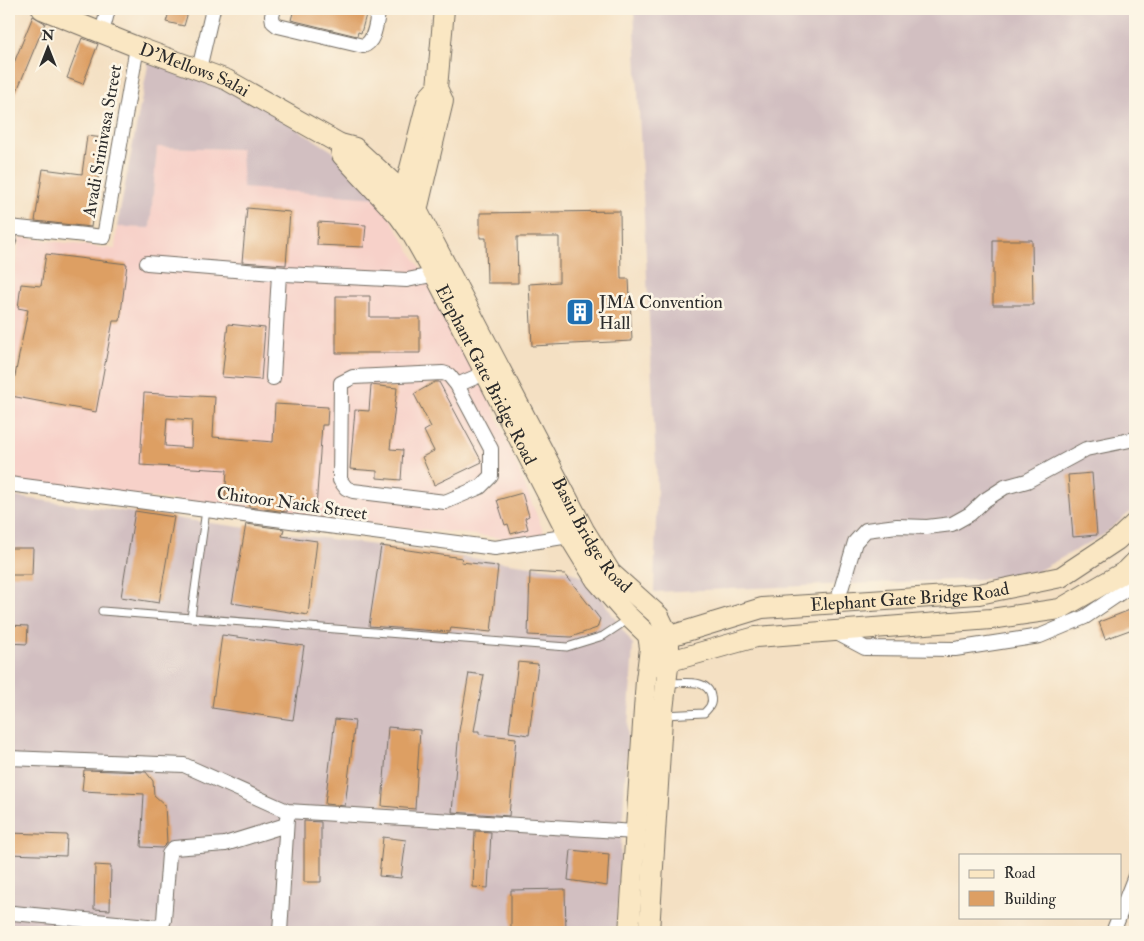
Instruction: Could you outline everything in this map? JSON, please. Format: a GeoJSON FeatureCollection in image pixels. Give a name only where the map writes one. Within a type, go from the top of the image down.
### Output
{"type":"FeatureCollection","features":[{"type":"Feature","properties":{"kind":"main road","name":"D'Mellows Salai"},"geometry":{"type":"LineString","coordinates":[[42,9],[227,80],[340,144],[355,148],[403,192]]}},
{"type":"Feature","properties":{"kind":"main road"},"geometry":{"type":"LineString","coordinates":[[340,144],[342,155],[408,213],[443,101],[437,88],[444,9]]}},
{"type":"Feature","properties":{"kind":"main road"},"geometry":{"type":"LineString","coordinates":[[403,192],[428,98],[437,88]]}},
{"type":"Feature","properties":{"kind":"main road","name":"Basin Bridge Road"},"geometry":{"type":"LineString","coordinates":[[403,192],[408,213],[584,530],[611,573],[659,616],[659,640]]}},
{"type":"Feature","properties":{"kind":"main road","name":"Elephant Gate Bridge Road"},"geometry":{"type":"LineString","coordinates":[[408,213],[412,234],[443,273],[485,373],[569,536],[596,580],[630,618],[648,635],[659,640],[762,608],[978,594],[1061,577],[1117,540],[1135,523]]}},
{"type":"Feature","properties":{"kind":"main road","name":"Elephant Gate Bridge Road"},"geometry":{"type":"LineString","coordinates":[[648,668],[667,673],[708,651],[756,637],[991,619],[1060,610],[1126,571],[1135,562]]}},
{"type":"Feature","properties":{"kind":"main road"},"geometry":{"type":"LineString","coordinates":[[629,932],[648,668],[659,640]]}},
{"type":"Feature","properties":{"kind":"main road"},"geometry":{"type":"LineString","coordinates":[[649,932],[662,715],[667,673],[659,640]]}},
{"type":"Feature","properties":{"kind":"street"},"geometry":{"type":"LineString","coordinates":[[102,33],[108,9]]}},
{"type":"Feature","properties":{"kind":"street"},"geometry":{"type":"LineString","coordinates":[[199,70],[213,9]]}},
{"type":"Feature","properties":{"kind":"street"},"geometry":{"type":"LineString","coordinates":[[274,9],[273,22],[278,26],[363,46],[372,40],[379,9]]}},
{"type":"Feature","properties":{"kind":"street","name":"Avadi Srinivasa Street"},"geometry":{"type":"LineString","coordinates":[[9,232],[104,237],[137,47]]}},
{"type":"Feature","properties":{"kind":"street"},"geometry":{"type":"LineString","coordinates":[[147,262],[279,274],[407,280],[443,273]]}},
{"type":"Feature","properties":{"kind":"street"},"geometry":{"type":"LineString","coordinates":[[273,378],[279,274]]}},
{"type":"Feature","properties":{"kind":"street"},"geometry":{"type":"LineString","coordinates":[[442,373],[449,375],[457,384],[491,449],[491,476],[480,486],[445,502],[352,491],[346,488],[340,480],[341,383],[353,378],[442,373]]}},
{"type":"Feature","properties":{"kind":"street"},"geometry":{"type":"LineString","coordinates":[[457,384],[485,373]]}},
{"type":"Feature","properties":{"kind":"street"},"geometry":{"type":"LineString","coordinates":[[836,603],[855,542],[866,530],[897,526],[927,527],[952,524],[970,514],[984,500],[1005,487],[1026,481],[1086,448],[1135,438]]}},
{"type":"Feature","properties":{"kind":"street","name":"Chitoor Naick Street"},"geometry":{"type":"LineString","coordinates":[[9,484],[495,548],[569,536]]}},
{"type":"Feature","properties":{"kind":"street"},"geometry":{"type":"LineString","coordinates":[[832,631],[865,648],[955,649],[1040,636],[1085,617],[1135,583]]}},
{"type":"Feature","properties":{"kind":"street"},"geometry":{"type":"LineString","coordinates":[[9,758],[184,765],[287,818],[636,832]]}},
{"type":"Feature","properties":{"kind":"street"},"geometry":{"type":"LineString","coordinates":[[13,913],[158,927],[162,925],[164,920],[168,854],[174,848],[225,844],[287,818]]}},
{"type":"Feature","properties":{"kind":"street"},"geometry":{"type":"LineString","coordinates":[[280,932],[287,818]]}},
{"type":"Feature","properties":{"kind":"street"},"geometry":{"type":"LineString","coordinates":[[1122,911],[1135,876]]}},
{"type":"Feature","properties":{"kind":"street"},"geometry":{"type":"LineString","coordinates":[[1113,932],[1119,918]]}},
{"type":"Feature","properties":{"kind":"lane"},"geometry":{"type":"LineString","coordinates":[[192,618],[206,510]]}},
{"type":"Feature","properties":{"kind":"lane"},"geometry":{"type":"LineString","coordinates":[[102,611],[567,647],[603,636],[630,618]]}},
{"type":"Feature","properties":{"kind":"lane"},"geometry":{"type":"LineString","coordinates":[[662,715],[704,713],[712,705],[712,697],[709,690],[704,686],[690,683],[667,673]]}},
{"type":"Feature","properties":{"kind":"shaded area"},"geometry":{"type":"Polygon","coordinates":[[[634,9],[1135,9],[1135,508],[1103,535],[1027,577],[654,592],[657,485],[634,9]]]}},
{"type":"Feature","properties":{"kind":"shaded area"},"geometry":{"type":"Polygon","coordinates":[[[150,55],[256,103],[348,161],[378,198],[243,188],[241,149],[157,147],[150,228],[117,227],[150,55]]]}},
{"type":"Feature","properties":{"kind":"shaded area"},"geometry":{"type":"Polygon","coordinates":[[[157,147],[241,149],[378,198],[431,285],[492,405],[548,543],[9,481],[9,307],[20,237],[115,249],[117,227],[150,228],[157,147]]]}},
{"type":"Feature","properties":{"kind":"shaded area"},"geometry":{"type":"Polygon","coordinates":[[[9,496],[568,571],[589,580],[633,645],[616,932],[9,932],[9,496]]]}},
{"type":"Feature","properties":{"kind":"building"},"geometry":{"type":"Polygon","coordinates":[[[170,9],[189,9],[184,26],[166,22],[170,9]]]}},
{"type":"Feature","properties":{"kind":"building"},"geometry":{"type":"Polygon","coordinates":[[[294,9],[359,9],[367,11],[361,33],[358,32],[357,36],[291,20],[294,9]]]}},
{"type":"Feature","properties":{"kind":"building"},"geometry":{"type":"Polygon","coordinates":[[[33,16],[45,23],[9,110],[9,75],[33,16]]]}},
{"type":"Feature","properties":{"kind":"building"},"geometry":{"type":"Polygon","coordinates":[[[82,38],[98,44],[83,84],[67,78],[82,38]]]}},
{"type":"Feature","properties":{"kind":"building"},"geometry":{"type":"Polygon","coordinates":[[[87,136],[104,138],[91,227],[35,221],[43,169],[82,174],[87,136]]]}},
{"type":"Feature","properties":{"kind":"building"},"geometry":{"type":"Polygon","coordinates":[[[247,208],[290,212],[286,265],[242,262],[247,208]]]}},
{"type":"Feature","properties":{"kind":"building"},"geometry":{"type":"Polygon","coordinates":[[[620,211],[621,279],[629,279],[632,341],[532,346],[529,284],[559,282],[559,237],[517,237],[518,283],[487,283],[486,238],[480,238],[480,213],[620,211]]]}},
{"type":"Feature","properties":{"kind":"building"},"geometry":{"type":"Polygon","coordinates":[[[318,222],[366,225],[364,247],[317,245],[318,222]]]}},
{"type":"Feature","properties":{"kind":"building"},"geometry":{"type":"Polygon","coordinates":[[[993,240],[1032,240],[1033,305],[993,305],[993,240]]]}},
{"type":"Feature","properties":{"kind":"building"},"geometry":{"type":"Polygon","coordinates":[[[46,254],[127,264],[120,321],[113,321],[96,412],[11,396],[28,310],[18,308],[21,284],[41,286],[46,254]]]}},
{"type":"Feature","properties":{"kind":"building"},"geometry":{"type":"Polygon","coordinates":[[[336,296],[370,296],[370,317],[420,317],[420,353],[336,353],[336,296]]]}},
{"type":"Feature","properties":{"kind":"building"},"geometry":{"type":"Polygon","coordinates":[[[228,324],[265,328],[261,380],[222,377],[228,324]]]}},
{"type":"Feature","properties":{"kind":"building"},"geometry":{"type":"Polygon","coordinates":[[[435,382],[439,382],[482,462],[434,485],[422,457],[434,451],[424,431],[431,427],[414,394],[435,382]]]}},
{"type":"Feature","properties":{"kind":"building"},"geometry":{"type":"Polygon","coordinates":[[[371,385],[397,388],[390,449],[403,450],[401,480],[377,478],[377,471],[350,469],[355,410],[369,411],[371,385]]]}},
{"type":"Feature","properties":{"kind":"building"},"geometry":{"type":"Polygon","coordinates":[[[144,393],[215,397],[213,437],[273,442],[275,404],[328,407],[327,425],[322,425],[316,508],[288,506],[287,512],[249,507],[249,503],[225,501],[227,470],[140,465],[144,393]],[[167,418],[165,446],[191,448],[192,420],[167,418]]]}},
{"type":"Feature","properties":{"kind":"building"},"geometry":{"type":"Polygon","coordinates":[[[1092,473],[1097,535],[1073,537],[1068,475],[1092,473]]]}},
{"type":"Feature","properties":{"kind":"building"},"geometry":{"type":"Polygon","coordinates":[[[522,493],[529,516],[525,518],[528,529],[511,534],[508,524],[505,525],[497,500],[522,493]]]}},
{"type":"Feature","properties":{"kind":"building"},"geometry":{"type":"Polygon","coordinates":[[[135,511],[174,517],[159,603],[121,597],[135,511]]]}},
{"type":"Feature","properties":{"kind":"building"},"geometry":{"type":"Polygon","coordinates":[[[246,524],[284,529],[282,536],[317,541],[308,615],[232,603],[246,524]]]}},
{"type":"Feature","properties":{"kind":"building"},"geometry":{"type":"Polygon","coordinates":[[[381,546],[462,558],[461,562],[498,566],[491,632],[451,628],[450,632],[369,626],[381,546]]]}},
{"type":"Feature","properties":{"kind":"building"},"geometry":{"type":"Polygon","coordinates":[[[9,548],[33,548],[32,575],[9,575],[9,548]]]}},
{"type":"Feature","properties":{"kind":"building"},"geometry":{"type":"Polygon","coordinates":[[[530,572],[565,574],[600,619],[597,628],[571,637],[528,635],[530,572]]]}},
{"type":"Feature","properties":{"kind":"building"},"geometry":{"type":"Polygon","coordinates":[[[1135,608],[1135,628],[1105,639],[1099,622],[1135,608]]]}},
{"type":"Feature","properties":{"kind":"building"},"geometry":{"type":"Polygon","coordinates":[[[9,625],[28,626],[27,644],[9,643],[9,625]]]}},
{"type":"Feature","properties":{"kind":"building"},"geometry":{"type":"Polygon","coordinates":[[[222,635],[304,646],[293,720],[212,708],[222,635]]]}},
{"type":"Feature","properties":{"kind":"building"},"geometry":{"type":"Polygon","coordinates":[[[518,662],[538,664],[529,735],[509,732],[518,662]]]}},
{"type":"Feature","properties":{"kind":"building"},"geometry":{"type":"Polygon","coordinates":[[[469,673],[484,675],[474,731],[479,731],[479,734],[516,738],[509,816],[452,812],[459,731],[469,673]]]}},
{"type":"Feature","properties":{"kind":"building"},"geometry":{"type":"Polygon","coordinates":[[[335,719],[355,721],[345,806],[325,804],[335,719]]]}},
{"type":"Feature","properties":{"kind":"building"},"geometry":{"type":"Polygon","coordinates":[[[388,727],[420,730],[415,809],[382,806],[388,727]]]}},
{"type":"Feature","properties":{"kind":"building"},"geometry":{"type":"Polygon","coordinates":[[[84,770],[146,772],[153,781],[154,795],[165,805],[167,843],[162,848],[141,847],[144,794],[82,791],[84,770]]]}},
{"type":"Feature","properties":{"kind":"building"},"geometry":{"type":"Polygon","coordinates":[[[304,821],[321,822],[321,882],[304,882],[304,821]]]}},
{"type":"Feature","properties":{"kind":"building"},"geometry":{"type":"Polygon","coordinates":[[[475,831],[491,832],[488,888],[473,887],[475,831]]]}},
{"type":"Feature","properties":{"kind":"building"},"geometry":{"type":"Polygon","coordinates":[[[9,833],[67,835],[66,856],[9,854],[9,833]]]}},
{"type":"Feature","properties":{"kind":"building"},"geometry":{"type":"Polygon","coordinates":[[[383,837],[406,840],[401,878],[379,876],[383,837]]]}},
{"type":"Feature","properties":{"kind":"building"},"geometry":{"type":"Polygon","coordinates":[[[571,850],[609,854],[607,886],[568,880],[571,850]]]}},
{"type":"Feature","properties":{"kind":"building"},"geometry":{"type":"Polygon","coordinates":[[[95,865],[111,866],[110,910],[94,909],[95,865]]]}},
{"type":"Feature","properties":{"kind":"building"},"geometry":{"type":"Polygon","coordinates":[[[565,889],[566,931],[511,932],[511,890],[565,889]]]}},
{"type":"Feature","properties":{"kind":"place","name":"JMA Convention Hall"},"geometry":{"type":"Point","coordinates":[580,312]}}]}
